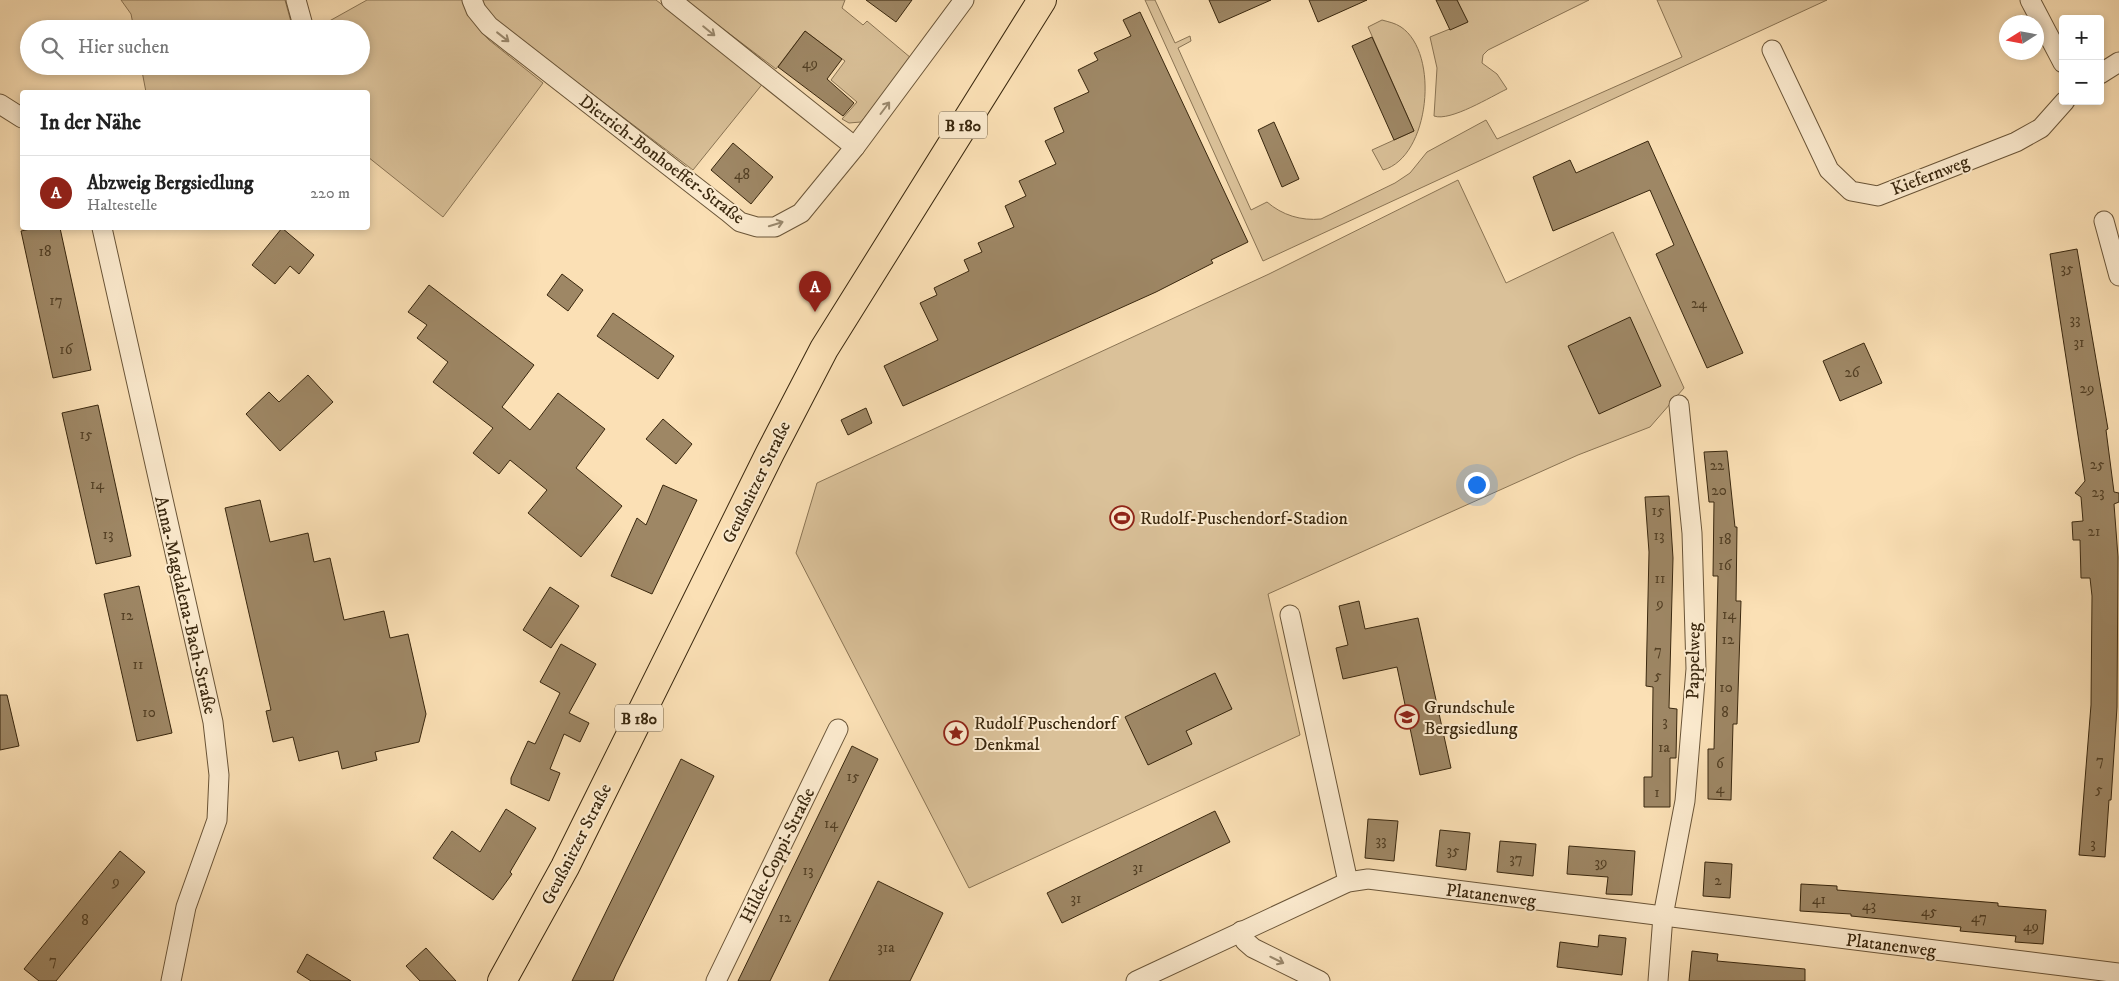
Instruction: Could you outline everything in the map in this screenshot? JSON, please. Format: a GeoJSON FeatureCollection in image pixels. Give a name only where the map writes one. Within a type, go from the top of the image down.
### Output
{"type":"FeatureCollection","features":[{"type":"Feature","properties":{"kind":"main road","name":"Geußnitzer Straße"},"geometry":{"type":"LineString","coordinates":[[502,981],[565,867],[766,460],[824,349],[1042,0]]}},
{"type":"Feature","properties":{"kind":"street"},"geometry":{"type":"LineString","coordinates":[[296,0],[302,20]]}},
{"type":"Feature","properties":{"kind":"street","name":"Dietrich-Bonhoeffer-Straße"},"geometry":{"type":"LineString","coordinates":[[472,0],[476,10],[489,26],[740,222],[757,227],[775,226],[801,213],[855,147],[964,0]]}},
{"type":"Feature","properties":{"kind":"street"},"geometry":{"type":"LineString","coordinates":[[671,0],[855,147]]}},
{"type":"Feature","properties":{"kind":"street"},"geometry":{"type":"LineString","coordinates":[[2030,0],[2061,60]]}},
{"type":"Feature","properties":{"kind":"street","name":"Kiefernweg"},"geometry":{"type":"LineString","coordinates":[[1772,50],[1828,170],[1851,191],[1860,193],[1878,196],[2016,142],[2041,128],[2061,105]]}},
{"type":"Feature","properties":{"kind":"street"},"geometry":{"type":"LineString","coordinates":[[2104,71],[2119,62]]}},
{"type":"Feature","properties":{"kind":"street"},"geometry":{"type":"LineString","coordinates":[[0,104],[20,117]]}},
{"type":"Feature","properties":{"kind":"street"},"geometry":{"type":"LineString","coordinates":[[2104,221],[2119,276]]}},
{"type":"Feature","properties":{"kind":"street","name":"Anna-Magdalena-Bach-Straße"},"geometry":{"type":"LineString","coordinates":[[102,230],[213,722],[219,775],[217,820],[186,907],[171,981]]}},
{"type":"Feature","properties":{"kind":"street","name":"Pappelweg"},"geometry":{"type":"LineString","coordinates":[[1663,916],[1685,801],[1696,669],[1692,533],[1679,405]]}},
{"type":"Feature","properties":{"kind":"street"},"geometry":{"type":"LineString","coordinates":[[1290,615],[1348,882]]}},
{"type":"Feature","properties":{"kind":"street","name":"Hilde-Coppi-Straße"},"geometry":{"type":"LineString","coordinates":[[716,981],[838,729]]}},
{"type":"Feature","properties":{"kind":"street","name":"Platanenweg"},"geometry":{"type":"LineString","coordinates":[[1136,981],[1348,882],[1368,879],[2119,973]]}},
{"type":"Feature","properties":{"kind":"street"},"geometry":{"type":"LineString","coordinates":[[1658,981],[1663,916]]}},
{"type":"Feature","properties":{"kind":"street"},"geometry":{"type":"LineString","coordinates":[[1241,931],[1246,941],[1253,948],[1320,981]]}},
{"type":"Feature","properties":{"kind":"shaded area"},"geometry":{"type":"Polygon","coordinates":[[[121,0],[285,0],[291,20],[132,20],[131,14],[121,0]]]}},
{"type":"Feature","properties":{"kind":"shaded area"},"geometry":{"type":"Polygon","coordinates":[[[367,0],[462,0],[477,27],[489,40],[543,83],[443,217],[370,159],[370,90],[146,90],[143,75],[370,75],[370,20],[331,20],[367,0]]]}},
{"type":"Feature","properties":{"kind":"shaded area"},"geometry":{"type":"Polygon","coordinates":[[[480,0],[656,0],[764,82],[693,170],[517,37],[494,18],[480,0]]]}},
{"type":"Feature","properties":{"kind":"shaded area"},"geometry":{"type":"Polygon","coordinates":[[[685,0],[845,0],[842,8],[863,25],[867,21],[911,58],[861,122],[849,123],[842,119],[857,102],[831,80],[845,61],[805,31],[776,69],[685,0]]]}},
{"type":"Feature","properties":{"kind":"shaded area"},"geometry":{"type":"Polygon","coordinates":[[[1145,0],[1155,0],[1175,43],[1190,36],[1191,41],[1178,48],[1251,210],[1267,202],[1285,214],[1299,218],[1321,219],[1395,183],[1410,173],[1427,152],[1486,120],[1497,139],[1682,57],[1657,0],[1827,0],[1263,261],[1145,0]]]}},
{"type":"Feature","properties":{"kind":"shaded area"},"geometry":{"type":"Polygon","coordinates":[[[1457,0],[1589,0],[1488,50],[1483,55],[1482,63],[1497,74],[1507,89],[1460,112],[1441,117],[1434,116],[1437,68],[1430,37],[1467,22],[1457,0]]]}},
{"type":"Feature","properties":{"kind":"shaded area"},"geometry":{"type":"Polygon","coordinates":[[[1382,20],[1401,27],[1413,40],[1421,58],[1425,80],[1420,126],[1411,146],[1399,161],[1383,170],[1372,150],[1414,131],[1368,27],[1382,20]]]}},
{"type":"Feature","properties":{"kind":"shaded area","name":"Rudolf-Puschendorf-Stadion"},"geometry":{"type":"Polygon","coordinates":[[[1458,180],[1506,283],[1613,232],[1684,388],[1650,427],[1578,455],[1268,594],[1300,735],[969,888],[796,553],[817,483],[1269,274],[1458,180]]]}},
{"type":"Feature","properties":{"kind":"building"},"geometry":{"type":"Polygon","coordinates":[[[866,0],[912,0],[896,22],[866,0]]]}},
{"type":"Feature","properties":{"kind":"building"},"geometry":{"type":"Polygon","coordinates":[[[1209,0],[1271,0],[1219,23],[1209,0]]]}},
{"type":"Feature","properties":{"kind":"building"},"geometry":{"type":"Polygon","coordinates":[[[1309,0],[1367,0],[1318,22],[1309,0]]]}},
{"type":"Feature","properties":{"kind":"building"},"geometry":{"type":"Polygon","coordinates":[[[1436,0],[1457,0],[1468,22],[1450,30],[1436,0]]]}},
{"type":"Feature","properties":{"kind":"building"},"geometry":{"type":"Polygon","coordinates":[[[1140,12],[1248,242],[1211,260],[1213,263],[1156,292],[903,406],[884,366],[938,340],[920,303],[937,295],[934,288],[969,271],[964,260],[982,252],[978,243],[1014,227],[1005,206],[1026,196],[1019,181],[1056,164],[1045,141],[1064,132],[1054,108],[1089,92],[1078,70],[1098,60],[1094,53],[1131,36],[1123,20],[1140,12]]]}},
{"type":"Feature","properties":{"kind":"building"},"geometry":{"type":"Polygon","coordinates":[[[805,31],[842,59],[827,79],[854,103],[843,116],[778,67],[805,31]]]}},
{"type":"Feature","properties":{"kind":"building"},"geometry":{"type":"Polygon","coordinates":[[[1372,37],[1414,131],[1394,140],[1352,46],[1372,37]]]}},
{"type":"Feature","properties":{"kind":"building"},"geometry":{"type":"Polygon","coordinates":[[[1274,122],[1299,179],[1282,187],[1258,130],[1274,122]]]}},
{"type":"Feature","properties":{"kind":"building"},"geometry":{"type":"Polygon","coordinates":[[[1648,141],[1743,353],[1707,368],[1656,254],[1674,245],[1650,190],[1553,231],[1533,177],[1570,160],[1576,173],[1648,141]]]}},
{"type":"Feature","properties":{"kind":"building"},"geometry":{"type":"Polygon","coordinates":[[[733,143],[773,177],[751,204],[711,170],[733,143]]]}},
{"type":"Feature","properties":{"kind":"building"},"geometry":{"type":"Polygon","coordinates":[[[60,230],[91,370],[53,378],[21,231],[60,230]]]}},
{"type":"Feature","properties":{"kind":"building"},"geometry":{"type":"Polygon","coordinates":[[[280,230],[284,230],[314,255],[299,274],[290,266],[275,284],[252,265],[280,230]]]}},
{"type":"Feature","properties":{"kind":"building"},"geometry":{"type":"Polygon","coordinates":[[[2077,249],[2108,429],[2106,430],[2114,492],[2119,493],[2119,502],[2114,504],[2118,557],[2117,707],[2105,857],[2079,855],[2091,705],[2092,596],[2090,578],[2081,578],[2080,540],[2073,540],[2072,522],[2083,521],[2081,497],[2075,493],[2085,481],[2050,254],[2077,249]]]}},
{"type":"Feature","properties":{"kind":"building"},"geometry":{"type":"Polygon","coordinates":[[[562,274],[583,290],[568,311],[547,295],[562,274]]]}},
{"type":"Feature","properties":{"kind":"building"},"geometry":{"type":"Polygon","coordinates":[[[429,285],[534,365],[502,407],[530,430],[558,393],[605,429],[576,468],[622,506],[581,557],[528,513],[547,490],[510,460],[499,474],[473,453],[493,428],[433,382],[448,362],[417,338],[427,325],[408,312],[429,285]]]}},
{"type":"Feature","properties":{"kind":"building"},"geometry":{"type":"Polygon","coordinates":[[[613,313],[674,356],[658,379],[597,336],[613,313]]]}},
{"type":"Feature","properties":{"kind":"building"},"geometry":{"type":"Polygon","coordinates":[[[1630,317],[1661,386],[1599,414],[1568,346],[1630,317]]]}},
{"type":"Feature","properties":{"kind":"building"},"geometry":{"type":"Polygon","coordinates":[[[1864,343],[1882,383],[1840,401],[1823,361],[1864,343]]]}},
{"type":"Feature","properties":{"kind":"building"},"geometry":{"type":"Polygon","coordinates":[[[308,375],[333,402],[280,451],[246,414],[269,392],[279,402],[308,375]]]}},
{"type":"Feature","properties":{"kind":"building"},"geometry":{"type":"Polygon","coordinates":[[[98,405],[131,556],[96,564],[62,413],[98,405]]]}},
{"type":"Feature","properties":{"kind":"building"},"geometry":{"type":"Polygon","coordinates":[[[866,408],[872,423],[848,435],[841,420],[866,408]]]}},
{"type":"Feature","properties":{"kind":"building"},"geometry":{"type":"Polygon","coordinates":[[[663,419],[692,444],[676,464],[646,439],[663,419]]]}},
{"type":"Feature","properties":{"kind":"building"},"geometry":{"type":"Polygon","coordinates":[[[1727,451],[1735,527],[1737,527],[1736,601],[1741,601],[1737,724],[1733,724],[1731,800],[1708,799],[1708,749],[1714,749],[1718,576],[1713,576],[1714,502],[1709,502],[1704,452],[1727,451]]]}},
{"type":"Feature","properties":{"kind":"building"},"geometry":{"type":"Polygon","coordinates":[[[663,485],[697,500],[652,594],[611,576],[637,518],[646,525],[663,485]]]}},
{"type":"Feature","properties":{"kind":"building"},"geometry":{"type":"Polygon","coordinates":[[[1669,496],[1673,558],[1669,708],[1677,709],[1676,758],[1670,758],[1670,807],[1644,807],[1644,777],[1652,777],[1653,687],[1646,686],[1649,552],[1645,497],[1669,496]]]}},
{"type":"Feature","properties":{"kind":"building"},"geometry":{"type":"Polygon","coordinates":[[[260,500],[270,542],[308,533],[314,562],[330,558],[344,620],[384,611],[390,638],[408,634],[426,714],[419,742],[375,752],[377,760],[342,769],[338,751],[299,761],[293,737],[273,742],[266,711],[271,710],[225,508],[260,500]]]}},
{"type":"Feature","properties":{"kind":"building"},"geometry":{"type":"Polygon","coordinates":[[[139,586],[172,733],[137,741],[104,594],[139,586]]]}},
{"type":"Feature","properties":{"kind":"building"},"geometry":{"type":"Polygon","coordinates":[[[550,587],[579,606],[551,648],[523,630],[550,587]]]}},
{"type":"Feature","properties":{"kind":"building"},"geometry":{"type":"Polygon","coordinates":[[[1359,601],[1365,629],[1418,618],[1451,768],[1420,775],[1397,667],[1343,679],[1336,648],[1348,645],[1339,606],[1359,601]]]}},
{"type":"Feature","properties":{"kind":"building"},"geometry":{"type":"Polygon","coordinates":[[[561,644],[596,664],[569,713],[589,723],[580,742],[564,734],[550,769],[560,773],[549,801],[511,784],[511,778],[528,741],[535,744],[560,693],[540,682],[561,644]]]}},
{"type":"Feature","properties":{"kind":"building"},"geometry":{"type":"Polygon","coordinates":[[[1215,673],[1232,709],[1186,731],[1192,744],[1148,765],[1125,717],[1215,673]]]}},
{"type":"Feature","properties":{"kind":"building"},"geometry":{"type":"Polygon","coordinates":[[[0,695],[7,695],[19,746],[0,750],[0,695]]]}},
{"type":"Feature","properties":{"kind":"building"},"geometry":{"type":"Polygon","coordinates":[[[852,746],[878,759],[770,981],[738,981],[852,746]]]}},
{"type":"Feature","properties":{"kind":"building"},"geometry":{"type":"Polygon","coordinates":[[[681,759],[714,776],[613,981],[572,981],[681,759]]]}},
{"type":"Feature","properties":{"kind":"building"},"geometry":{"type":"Polygon","coordinates":[[[506,809],[536,828],[510,872],[512,874],[493,900],[433,858],[452,831],[480,852],[506,809]]]}},
{"type":"Feature","properties":{"kind":"building"},"geometry":{"type":"Polygon","coordinates":[[[1215,811],[1230,842],[1062,923],[1047,893],[1215,811]]]}},
{"type":"Feature","properties":{"kind":"building"},"geometry":{"type":"Polygon","coordinates":[[[1368,819],[1398,821],[1394,861],[1365,858],[1368,819]]]}},
{"type":"Feature","properties":{"kind":"building"},"geometry":{"type":"Polygon","coordinates":[[[1440,830],[1470,833],[1466,870],[1436,866],[1440,830]]]}},
{"type":"Feature","properties":{"kind":"building"},"geometry":{"type":"Polygon","coordinates":[[[1500,841],[1536,844],[1533,876],[1497,872],[1500,841]]]}},
{"type":"Feature","properties":{"kind":"building"},"geometry":{"type":"Polygon","coordinates":[[[1569,846],[1635,851],[1632,895],[1606,894],[1608,877],[1567,874],[1569,846]]]}},
{"type":"Feature","properties":{"kind":"building"},"geometry":{"type":"Polygon","coordinates":[[[120,851],[145,872],[56,981],[39,981],[24,969],[120,851]]]}},
{"type":"Feature","properties":{"kind":"building"},"geometry":{"type":"Polygon","coordinates":[[[1705,862],[1732,864],[1730,898],[1703,896],[1705,862]]]}},
{"type":"Feature","properties":{"kind":"building"},"geometry":{"type":"Polygon","coordinates":[[[878,881],[943,913],[910,981],[829,981],[878,881]]]}},
{"type":"Feature","properties":{"kind":"building"},"geometry":{"type":"Polygon","coordinates":[[[1801,884],[1837,886],[1837,890],[1998,903],[1998,906],[2046,910],[2043,944],[2015,942],[2016,936],[1960,931],[1961,927],[1851,916],[1851,914],[1800,911],[1801,884]]]}},
{"type":"Feature","properties":{"kind":"building"},"geometry":{"type":"Polygon","coordinates":[[[1599,935],[1626,938],[1622,975],[1557,967],[1560,942],[1598,947],[1599,935]]]}},
{"type":"Feature","properties":{"kind":"building"},"geometry":{"type":"Polygon","coordinates":[[[426,948],[456,981],[420,981],[406,966],[426,948]]]}},
{"type":"Feature","properties":{"kind":"building"},"geometry":{"type":"Polygon","coordinates":[[[1692,951],[1718,954],[1717,961],[1805,969],[1805,981],[1689,981],[1692,951]]]}},
{"type":"Feature","properties":{"kind":"building"},"geometry":{"type":"Polygon","coordinates":[[[307,954],[351,981],[311,981],[297,972],[307,954]]]}},
{"type":"Feature","properties":{"kind":"place","name":"Abzweig Bergsiedlung"},"geometry":{"type":"Point","coordinates":[815,312]}},
{"type":"Feature","properties":{"kind":"place","name":"Rudolf-Puschendorf-Stadion"},"geometry":{"type":"Point","coordinates":[1122,518]}},
{"type":"Feature","properties":{"kind":"place","name":"Grundschule Bergsiedlung"},"geometry":{"type":"Point","coordinates":[1407,717]}},
{"type":"Feature","properties":{"kind":"place","name":"Rudolf Puschendorf Denkmal"},"geometry":{"type":"Point","coordinates":[956,733]}}]}
